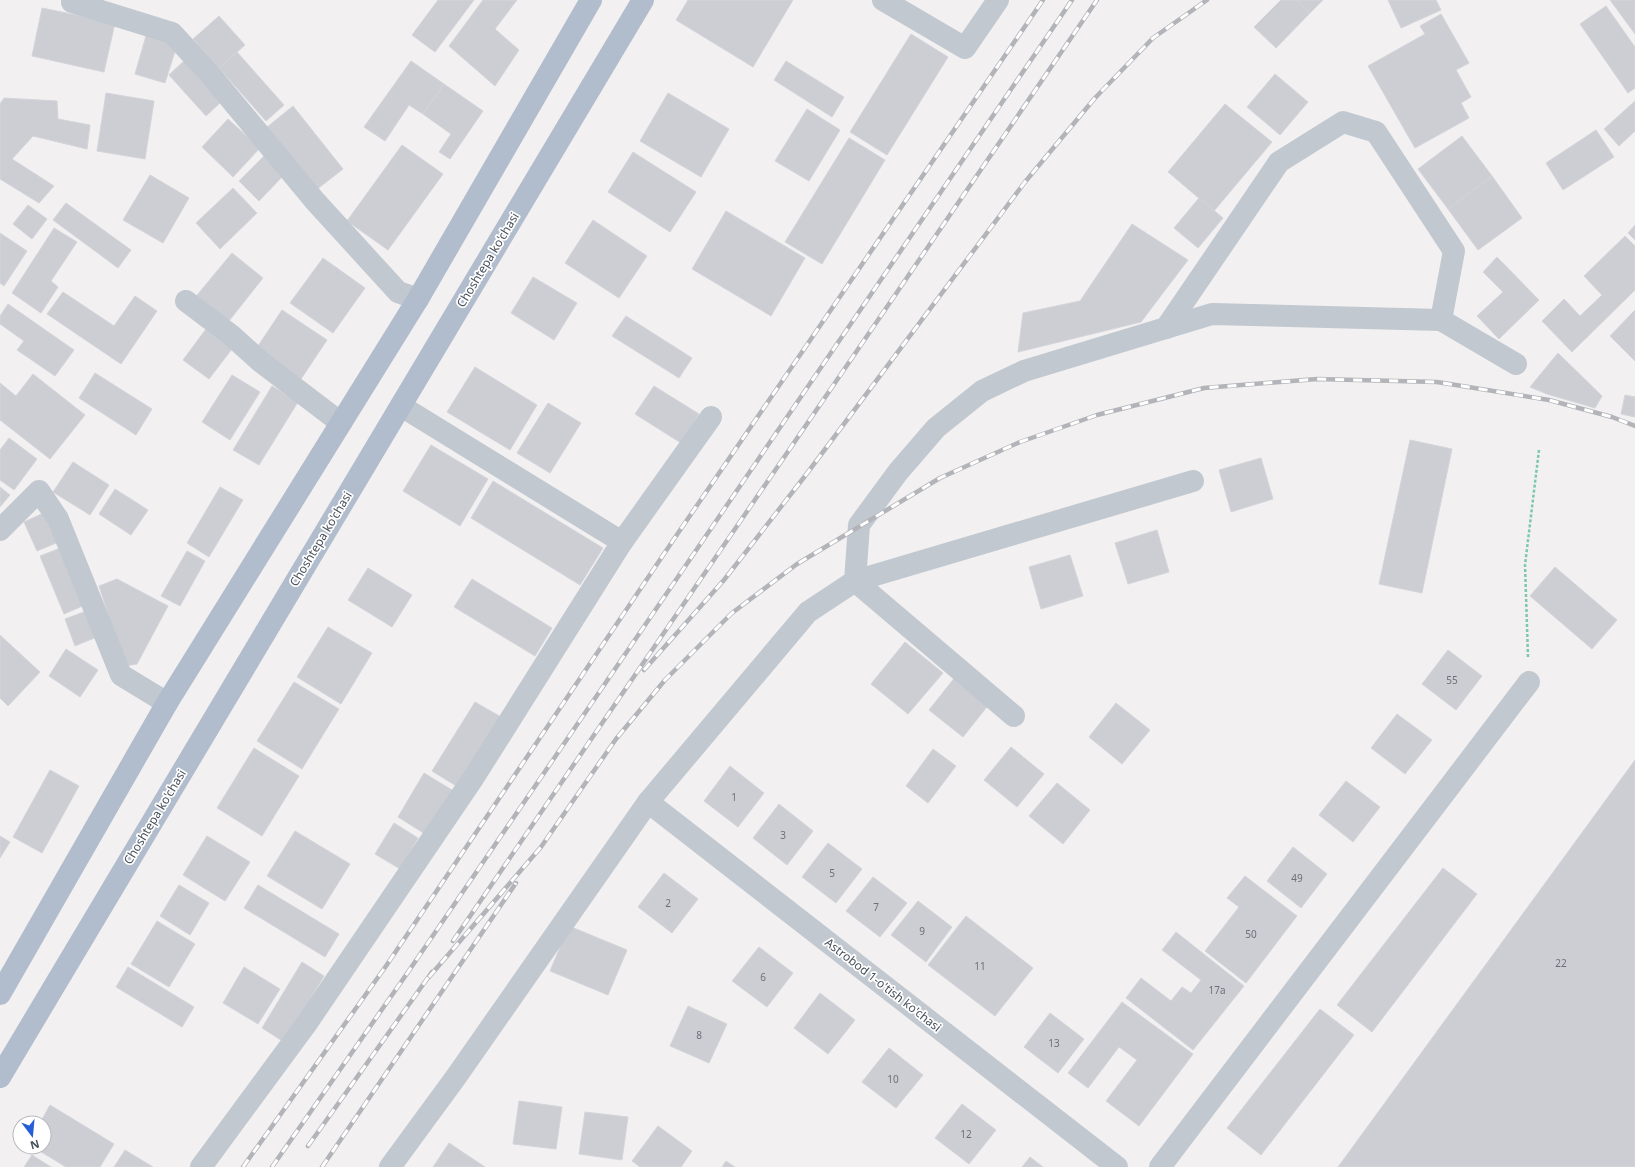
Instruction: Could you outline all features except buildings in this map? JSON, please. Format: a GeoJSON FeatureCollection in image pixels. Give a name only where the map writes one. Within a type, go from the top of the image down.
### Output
{"type":"FeatureCollection","features":[{"type":"Feature","properties":{"kind":"main road"},"geometry":{"type":"LineString","coordinates":[[0,994],[167,703],[418,299],[591,0]]}},
{"type":"Feature","properties":{"kind":"main road","name":"Choshtepa ko'chasi"},"geometry":{"type":"LineString","coordinates":[[0,1077],[643,0]]}},
{"type":"Feature","properties":{"kind":"street"},"geometry":{"type":"LineString","coordinates":[[883,0],[965,48],[998,0]]}},
{"type":"Feature","properties":{"kind":"street"},"geometry":{"type":"LineString","coordinates":[[72,2],[172,33],[208,72],[315,201],[398,292],[418,299]]}},
{"type":"Feature","properties":{"kind":"street"},"geometry":{"type":"LineString","coordinates":[[1166,328],[1279,162],[1343,122],[1376,132],[1454,251],[1441,320]]}},
{"type":"Feature","properties":{"kind":"street"},"geometry":{"type":"LineString","coordinates":[[186,301],[231,335],[261,362],[341,423]]}},
{"type":"Feature","properties":{"kind":"street"},"geometry":{"type":"LineString","coordinates":[[855,581],[859,525],[898,472],[936,428],[982,391],[1024,371],[1212,314],[1441,320],[1516,364]]}},
{"type":"Feature","properties":{"kind":"street"},"geometry":{"type":"LineString","coordinates":[[401,406],[622,542]]}},
{"type":"Feature","properties":{"kind":"street"},"geometry":{"type":"LineString","coordinates":[[200,1167],[307,1023],[465,790],[622,542],[711,417]]}},
{"type":"Feature","properties":{"kind":"street"},"geometry":{"type":"LineString","coordinates":[[390,1167],[456,1077],[648,802],[808,612],[855,581],[1193,481]]}},
{"type":"Feature","properties":{"kind":"street"},"geometry":{"type":"LineString","coordinates":[[0,530],[38,491],[58,519],[121,675],[167,703]]}},
{"type":"Feature","properties":{"kind":"street"},"geometry":{"type":"LineString","coordinates":[[855,581],[1014,716]]}},
{"type":"Feature","properties":{"kind":"street"},"geometry":{"type":"LineString","coordinates":[[1160,1167],[1529,682]]}},
{"type":"Feature","properties":{"kind":"street","name":"Astrobod 1-o'tish ko'chasi"},"geometry":{"type":"LineString","coordinates":[[648,802],[1117,1167]]}},
{"type":"Feature","properties":{"kind":"path"},"geometry":{"type":"LineString","coordinates":[[1529,682],[1524,566],[1539,450]]}},
{"type":"Feature","properties":{"kind":"railway"},"geometry":{"type":"LineString","coordinates":[[243,1167],[386,966],[674,539],[1043,0]]}},
{"type":"Feature","properties":{"kind":"railway"},"geometry":{"type":"LineString","coordinates":[[272,1167],[406,975],[1072,0]]}},
{"type":"Feature","properties":{"kind":"railway"},"geometry":{"type":"LineString","coordinates":[[453,941],[1097,0]]}},
{"type":"Feature","properties":{"kind":"railway"},"geometry":{"type":"LineString","coordinates":[[644,670],[724,580],[805,476],[1025,182],[1095,98],[1153,38],[1207,0]]}},
{"type":"Feature","properties":{"kind":"railway"},"geometry":{"type":"LineString","coordinates":[[429,977],[541,847],[616,739],[665,680],[732,613],[797,564],[940,478],[1020,442],[1097,415],[1204,388],[1317,379],[1437,382],[1549,400],[1612,417],[1635,426]]}},
{"type":"Feature","properties":{"kind":"railway"},"geometry":{"type":"LineString","coordinates":[[322,1167],[516,883]]}},
{"type":"Feature","properties":{"kind":"railway"},"geometry":{"type":"LineString","coordinates":[[308,1146],[432,972]]}}]}
